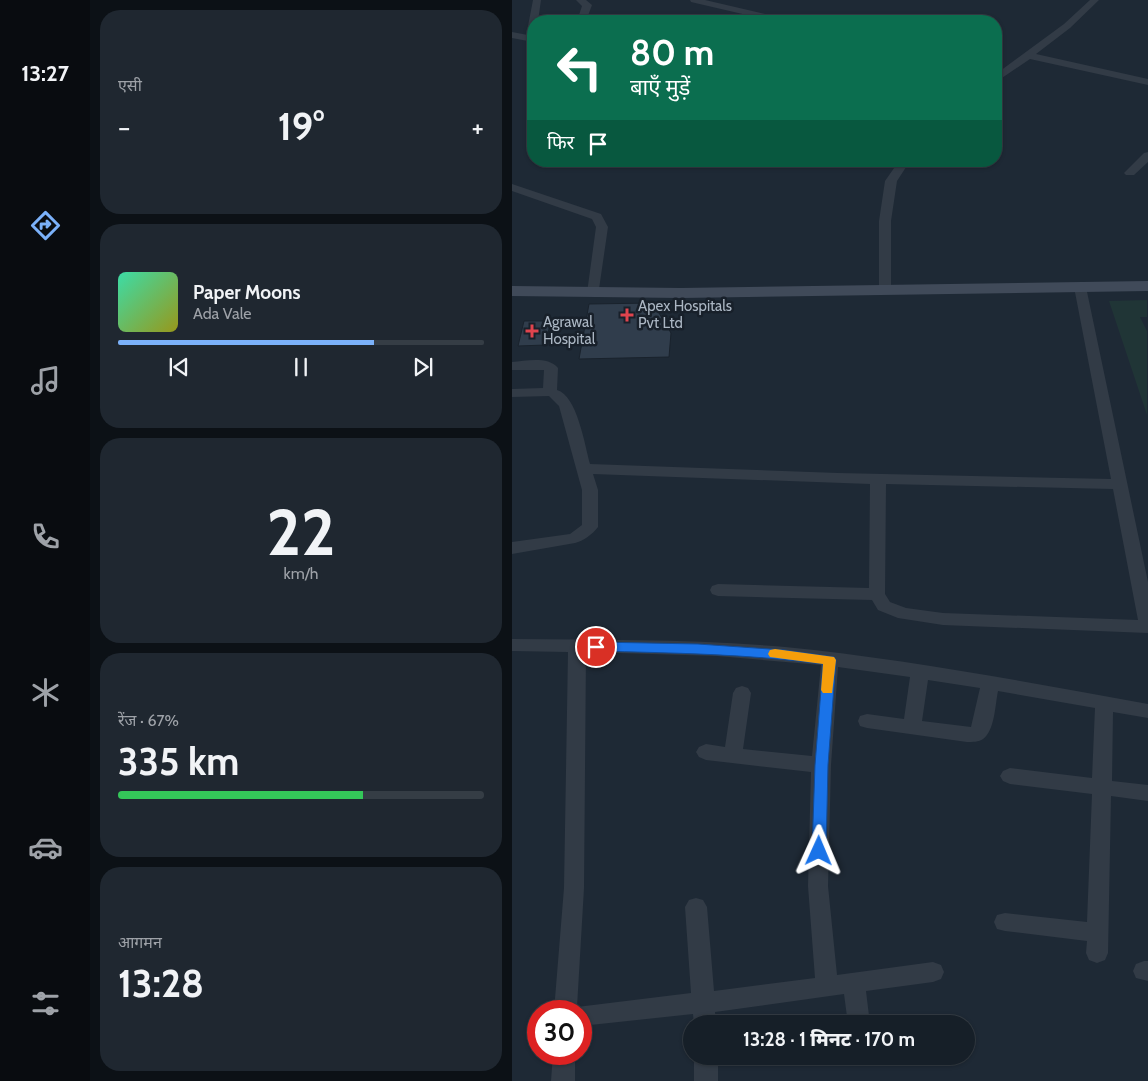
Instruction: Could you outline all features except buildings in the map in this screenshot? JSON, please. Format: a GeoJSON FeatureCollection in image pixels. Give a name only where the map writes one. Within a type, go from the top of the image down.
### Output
{"type":"FeatureCollection","features":[{"type":"Feature","properties":{"kind":"street"},"geometry":{"type":"LineString","coordinates":[[535,15],[537,0]]}},
{"type":"Feature","properties":{"kind":"street"},"geometry":{"type":"LineString","coordinates":[[580,0],[587,5],[584,15]]}},
{"type":"Feature","properties":{"kind":"street"},"geometry":{"type":"LineString","coordinates":[[694,0],[758,15]]}},
{"type":"Feature","properties":{"kind":"street"},"geometry":{"type":"LineString","coordinates":[[1002,74],[1066,26],[1095,0]]}},
{"type":"Feature","properties":{"kind":"street"},"geometry":{"type":"LineString","coordinates":[[512,35],[527,38]]}},
{"type":"Feature","properties":{"kind":"street"},"geometry":{"type":"LineString","coordinates":[[1027,55],[1148,82]]}},
{"type":"Feature","properties":{"kind":"street"},"geometry":{"type":"LineString","coordinates":[[1130,173],[1148,155]]}},
{"type":"Feature","properties":{"kind":"street"},"geometry":{"type":"LineString","coordinates":[[885,290],[885,222],[891,181],[901,167]]}},
{"type":"Feature","properties":{"kind":"street"},"geometry":{"type":"LineString","coordinates":[[512,186],[597,217],[602,227],[593,293]]}},
{"type":"Feature","properties":{"kind":"street"},"geometry":{"type":"LineString","coordinates":[[516,294],[1148,286]]}},
{"type":"Feature","properties":{"kind":"street"},"geometry":{"type":"LineString","coordinates":[[878,478],[877,594],[884,606],[904,614],[943,619],[1148,627],[1141,558],[1120,484],[1080,287]]}},
{"type":"Feature","properties":{"kind":"street"},"geometry":{"type":"LineString","coordinates":[[512,366],[544,365],[551,368],[550,392]]}},
{"type":"Feature","properties":{"kind":"street"},"geometry":{"type":"LineString","coordinates":[[512,393],[550,392],[557,394],[566,405],[590,490],[590,527],[575,538],[512,548]]}},
{"type":"Feature","properties":{"kind":"street"},"geometry":{"type":"LineString","coordinates":[[584,469],[1120,484]]}},
{"type":"Feature","properties":{"kind":"street"},"geometry":{"type":"LineString","coordinates":[[718,590],[877,594]]}},
{"type":"Feature","properties":{"kind":"street"},"geometry":{"type":"LineString","coordinates":[[512,645],[698,649],[784,654],[920,672],[1148,711]]}},
{"type":"Feature","properties":{"kind":"street"},"geometry":{"type":"LineString","coordinates":[[566,1000],[574,888],[577,646]]}},
{"type":"Feature","properties":{"kind":"street"},"geometry":{"type":"LineString","coordinates":[[828,986],[818,886],[821,765],[830,660]]}},
{"type":"Feature","properties":{"kind":"street"},"geometry":{"type":"LineString","coordinates":[[912,727],[920,672]]}},
{"type":"Feature","properties":{"kind":"street"},"geometry":{"type":"LineString","coordinates":[[867,721],[967,735],[976,734],[981,728],[990,683]]}},
{"type":"Feature","properties":{"kind":"street"},"geometry":{"type":"LineString","coordinates":[[733,755],[742,693]]}},
{"type":"Feature","properties":{"kind":"street"},"geometry":{"type":"LineString","coordinates":[[1005,922],[1097,943],[1104,703]]}},
{"type":"Feature","properties":{"kind":"street"},"geometry":{"type":"LineString","coordinates":[[706,752],[821,765]]}},
{"type":"Feature","properties":{"kind":"street"},"geometry":{"type":"LineString","coordinates":[[1010,776],[1148,793]]}},
{"type":"Feature","properties":{"kind":"street"},"geometry":{"type":"LineString","coordinates":[[696,907],[705,1013]]}},
{"type":"Feature","properties":{"kind":"street"},"geometry":{"type":"LineString","coordinates":[[592,1016],[705,1013],[828,986],[933,972]]}},
{"type":"Feature","properties":{"kind":"street"},"geometry":{"type":"LineString","coordinates":[[854,982],[857,1015]]}},
{"type":"Feature","properties":{"kind":"street"},"geometry":{"type":"LineString","coordinates":[[563,1081],[564,1065]]}},
{"type":"Feature","properties":{"kind":"street"},"geometry":{"type":"LineString","coordinates":[[706,1065],[706,1081]]}},
{"type":"Feature","properties":{"kind":"green space"},"geometry":{"type":"Polygon","coordinates":[[[1147,300],[1147,317],[1140,317],[1147,331],[1147,415],[1109,301],[1147,300]]]}},
{"type":"Feature","properties":{"kind":"slow traffic"},"geometry":{"type":"LineString","coordinates":[[775,654],[830,660],[827,690]]}},
{"type":"Feature","properties":{"kind":"place","name":"Apex Hospitals Pvt Ltd"},"geometry":{"type":"Point","coordinates":[627,315]}},
{"type":"Feature","properties":{"kind":"place","name":"Agrawal Hospital"},"geometry":{"type":"Point","coordinates":[532,331]}},
{"type":"Feature","properties":{"kind":"route"},"geometry":{"type":"LineString","coordinates":[[596,647],[698,649],[784,654],[830,660],[821,765],[819,851]]}}]}
